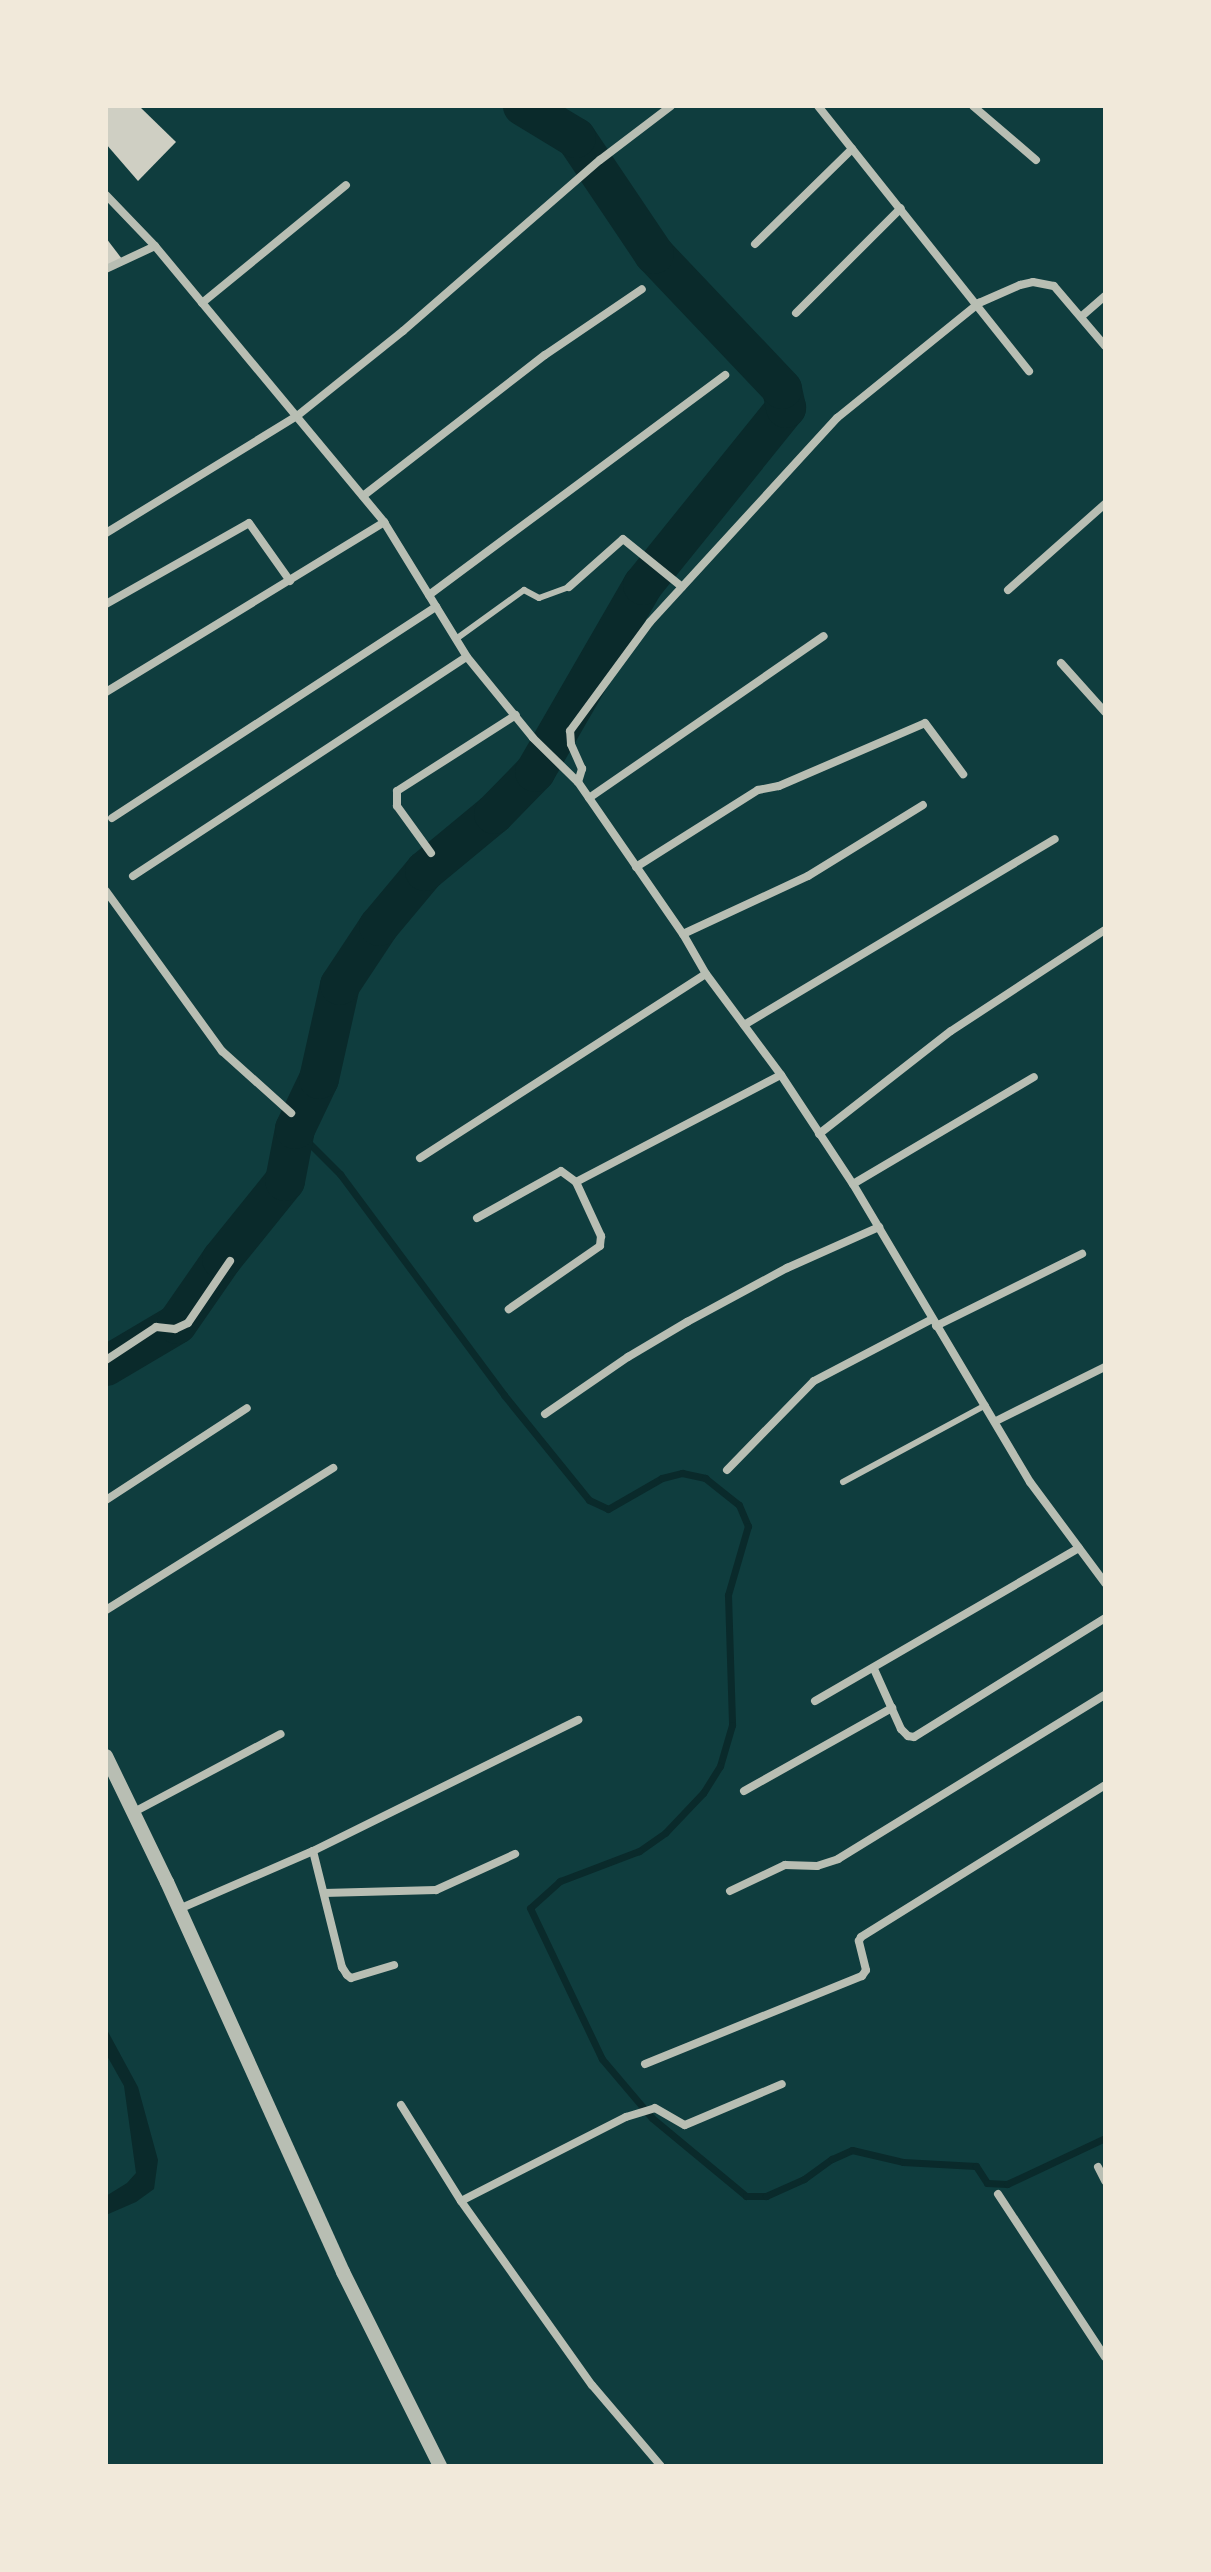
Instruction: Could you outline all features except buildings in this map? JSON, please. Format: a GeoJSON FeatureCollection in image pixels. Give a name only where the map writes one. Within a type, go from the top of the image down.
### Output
{"type":"FeatureCollection","features":[{"type":"Feature","properties":{"kind":"street"},"geometry":{"type":"LineString","coordinates":[[106,533],[297,416],[403,331],[600,160],[671,106]]}},
{"type":"Feature","properties":{"kind":"street"},"geometry":{"type":"LineString","coordinates":[[818,106],[979,303],[1029,371]]}},
{"type":"Feature","properties":{"kind":"street"},"geometry":{"type":"LineString","coordinates":[[973,106],[1036,160]]}},
{"type":"Feature","properties":{"kind":"street"},"geometry":{"type":"LineString","coordinates":[[755,244],[852,149]]}},
{"type":"Feature","properties":{"kind":"street"},"geometry":{"type":"LineString","coordinates":[[202,303],[346,185]]}},
{"type":"Feature","properties":{"kind":"street"},"geometry":{"type":"LineString","coordinates":[[106,195],[155,246],[384,522],[467,657],[533,738],[578,782],[683,934],[706,974],[781,1075],[853,1184],[1030,1482],[1105,1583]]}},
{"type":"Feature","properties":{"kind":"street"},"geometry":{"type":"LineString","coordinates":[[796,313],[901,208]]}},
{"type":"Feature","properties":{"kind":"street"},"geometry":{"type":"LineString","coordinates":[[106,269],[155,246]]}},
{"type":"Feature","properties":{"kind":"street"},"geometry":{"type":"LineString","coordinates":[[578,782],[582,769],[571,744],[570,731],[650,622],[837,418],[979,303],[1020,285],[1045,282],[1065,295],[1105,346]]}},
{"type":"Feature","properties":{"kind":"street"},"geometry":{"type":"LineString","coordinates":[[363,496],[545,355],[642,289]]}},
{"type":"Feature","properties":{"kind":"street"},"geometry":{"type":"LineString","coordinates":[[1082,316],[1105,296]]}},
{"type":"Feature","properties":{"kind":"street"},"geometry":{"type":"LineString","coordinates":[[429,595],[725,375]]}},
{"type":"Feature","properties":{"kind":"street"},"geometry":{"type":"LineString","coordinates":[[1008,590],[1105,504]]}},
{"type":"Feature","properties":{"kind":"street"},"geometry":{"type":"LineString","coordinates":[[106,692],[384,522]]}},
{"type":"Feature","properties":{"kind":"street"},"geometry":{"type":"LineString","coordinates":[[106,604],[249,523],[290,581]]}},
{"type":"Feature","properties":{"kind":"street"},"geometry":{"type":"LineString","coordinates":[[569,587],[623,539],[682,587]]}},
{"type":"Feature","properties":{"kind":"street"},"geometry":{"type":"LineString","coordinates":[[112,818],[436,607]]}},
{"type":"Feature","properties":{"kind":"street"},"geometry":{"type":"LineString","coordinates":[[589,798],[824,636]]}},
{"type":"Feature","properties":{"kind":"street"},"geometry":{"type":"LineString","coordinates":[[133,876],[467,657]]}},
{"type":"Feature","properties":{"kind":"street"},"geometry":{"type":"LineString","coordinates":[[1061,663],[1105,712]]}},
{"type":"Feature","properties":{"kind":"street"},"geometry":{"type":"LineString","coordinates":[[431,853],[397,806],[397,791],[516,715]]}},
{"type":"Feature","properties":{"kind":"street"},"geometry":{"type":"LineString","coordinates":[[636,867],[758,790],[779,786],[925,723],[963,774]]}},
{"type":"Feature","properties":{"kind":"street"},"geometry":{"type":"LineString","coordinates":[[683,934],[808,876],[923,805]]}},
{"type":"Feature","properties":{"kind":"street"},"geometry":{"type":"LineString","coordinates":[[744,1025],[1055,839]]}},
{"type":"Feature","properties":{"kind":"street"},"geometry":{"type":"LineString","coordinates":[[106,891],[222,1051],[291,1113]]}},
{"type":"Feature","properties":{"kind":"street"},"geometry":{"type":"LineString","coordinates":[[819,1134],[951,1031],[1105,930]]}},
{"type":"Feature","properties":{"kind":"street"},"geometry":{"type":"LineString","coordinates":[[420,1158],[706,974]]}},
{"type":"Feature","properties":{"kind":"street"},"geometry":{"type":"LineString","coordinates":[[576,1182],[781,1075]]}},
{"type":"Feature","properties":{"kind":"street"},"geometry":{"type":"LineString","coordinates":[[853,1184],[1034,1077]]}},
{"type":"Feature","properties":{"kind":"street"},"geometry":{"type":"LineString","coordinates":[[477,1218],[556,1173],[566,1172],[576,1182],[601,1236],[600,1246],[509,1309]]}},
{"type":"Feature","properties":{"kind":"street"},"geometry":{"type":"LineString","coordinates":[[545,1414],[628,1357],[687,1322],[787,1268],[879,1227]]}},
{"type":"Feature","properties":{"kind":"street"},"geometry":{"type":"LineString","coordinates":[[727,1470],[814,1381],[1082,1254]]}},
{"type":"Feature","properties":{"kind":"street"},"geometry":{"type":"LineString","coordinates":[[106,1360],[154,1328],[171,1328],[188,1323],[230,1261]]}},
{"type":"Feature","properties":{"kind":"street"},"geometry":{"type":"LineString","coordinates":[[996,1421],[1105,1367]]}},
{"type":"Feature","properties":{"kind":"street"},"geometry":{"type":"LineString","coordinates":[[106,1500],[247,1408]]}},
{"type":"Feature","properties":{"kind":"street"},"geometry":{"type":"LineString","coordinates":[[106,1610],[333,1468]]}},
{"type":"Feature","properties":{"kind":"street"},"geometry":{"type":"LineString","coordinates":[[815,1701],[1079,1548]]}},
{"type":"Feature","properties":{"kind":"street"},"geometry":{"type":"LineString","coordinates":[[874,1669],[904,1733],[920,1736],[1105,1618]]}},
{"type":"Feature","properties":{"kind":"street"},"geometry":{"type":"LineString","coordinates":[[730,1891],[785,1865],[817,1866],[838,1859],[1105,1695]]}},
{"type":"Feature","properties":{"kind":"street"},"geometry":{"type":"LineString","coordinates":[[744,1791],[892,1708]]}},
{"type":"Feature","properties":{"kind":"street"},"geometry":{"type":"LineString","coordinates":[[179,1909],[313,1851],[578,1720]]}},
{"type":"Feature","properties":{"kind":"street"},"geometry":{"type":"LineString","coordinates":[[134,1812],[281,1734]]}},
{"type":"Feature","properties":{"kind":"street"},"geometry":{"type":"LineString","coordinates":[[106,1756],[179,1909],[343,2272],[440,2466]]}},
{"type":"Feature","properties":{"kind":"street"},"geometry":{"type":"LineString","coordinates":[[645,2064],[862,1976],[866,1970],[859,1941],[861,1937],[1105,1785]]}},
{"type":"Feature","properties":{"kind":"street"},"geometry":{"type":"LineString","coordinates":[[313,1851],[342,1967],[347,1975],[351,1978],[394,1965]]}},
{"type":"Feature","properties":{"kind":"street"},"geometry":{"type":"LineString","coordinates":[[324,1893],[436,1890],[515,1854]]}},
{"type":"Feature","properties":{"kind":"street"},"geometry":{"type":"LineString","coordinates":[[461,2201],[626,2117],[653,2109],[685,2125],[782,2084]]}},
{"type":"Feature","properties":{"kind":"street"},"geometry":{"type":"LineString","coordinates":[[401,2105],[461,2201],[592,2385],[661,2466]]}},
{"type":"Feature","properties":{"kind":"street"},"geometry":{"type":"LineString","coordinates":[[1098,2167],[1105,2181]]}},
{"type":"Feature","properties":{"kind":"street"},"geometry":{"type":"LineString","coordinates":[[998,2194],[1105,2357]]}},
{"type":"Feature","properties":{"kind":"lane"},"geometry":{"type":"LineString","coordinates":[[456,639],[524,590],[539,598],[569,587]]}},
{"type":"Feature","properties":{"kind":"lane"},"geometry":{"type":"LineString","coordinates":[[843,1482],[986,1405]]}},
{"type":"Feature","properties":{"kind":"water"},"geometry":{"type":"Polygon","coordinates":[[[106,2028],[138,2087],[158,2160],[154,2189],[136,2202],[106,2215],[106,2196],[127,2183],[136,2173],[124,2086],[106,2054],[106,2028]]]}},
{"type":"Feature","properties":{"kind":"waterway"},"geometry":{"type":"LineString","coordinates":[[106,1366],[177,1324],[222,1259],[285,1181],[295,1129],[319,1079],[340,985],[379,926],[425,871],[494,814],[535,772],[643,585],[786,408],[782,389],[654,254],[576,138],[523,106]]}},
{"type":"Feature","properties":{"kind":"waterway"},"geometry":{"type":"LineString","coordinates":[[295,1129],[340,1174],[504,1395],[589,1500],[608,1509],[662,1478],[682,1473],[705,1478],[739,1505],[748,1526],[728,1595],[732,1725],[720,1766],[703,1793],[665,1833],[639,1851],[560,1881],[530,1908],[602,2059],[652,2118],[746,2196],[766,2196],[804,2179],[832,2159],[852,2150],[903,2162],[976,2166],[987,2183],[1007,2184],[1105,2138]]}}]}
